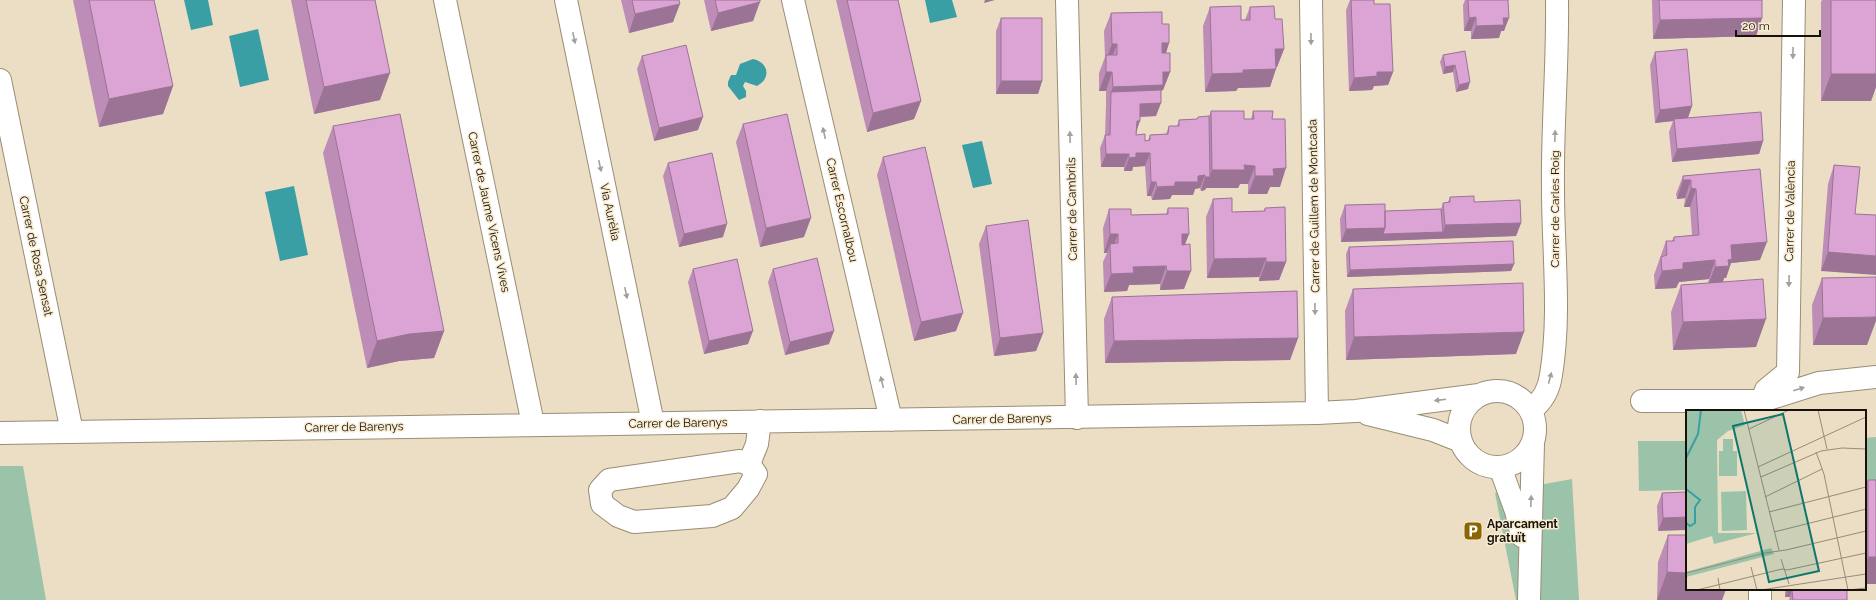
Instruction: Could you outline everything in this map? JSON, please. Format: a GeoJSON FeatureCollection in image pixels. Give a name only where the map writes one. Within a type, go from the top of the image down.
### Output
{"type":"FeatureCollection","features":[{"type":"Feature","properties":{"kind":"street","name":"Carrer de Jaume Vicens Vives"},"geometry":{"type":"LineString","coordinates":[[445,0],[533,424]]}},
{"type":"Feature","properties":{"kind":"street","name":"Via Aurèlia"},"geometry":{"type":"LineString","coordinates":[[566,0],[653,423]]}},
{"type":"Feature","properties":{"kind":"street","name":"Carrer Escornalbou"},"geometry":{"type":"LineString","coordinates":[[793,0],[891,420]]}},
{"type":"Feature","properties":{"kind":"street","name":"Carrer de Cambrils"},"geometry":{"type":"LineString","coordinates":[[1067,0],[1078,418]]}},
{"type":"Feature","properties":{"kind":"street","name":"Carrer de Guillem de Montcada"},"geometry":{"type":"LineString","coordinates":[[1311,0],[1317,413]]}},
{"type":"Feature","properties":{"kind":"street","name":"Carrer de Carles Roig"},"geometry":{"type":"LineString","coordinates":[[1531,410],[1542,402],[1551,376],[1556,323],[1553,189],[1558,44],[1557,0]]}},
{"type":"Feature","properties":{"kind":"street","name":"Carrer de València"},"geometry":{"type":"LineString","coordinates":[[1760,406],[1766,390],[1788,372],[1794,0]]}},
{"type":"Feature","properties":{"kind":"street","name":"Carrer de Rosa Sensat"},"geometry":{"type":"LineString","coordinates":[[0,80],[72,432]]}},
{"type":"Feature","properties":{"kind":"street"},"geometry":{"type":"LineString","coordinates":[[1642,401],[1760,406],[1819,383],[1876,377]]}},
{"type":"Feature","properties":{"kind":"street"},"geometry":{"type":"LineString","coordinates":[[1356,411],[1479,395],[1493,390],[1508,392],[1522,399],[1531,410],[1535,426],[1533,443],[1529,600]]}},
{"type":"Feature","properties":{"kind":"street"},"geometry":{"type":"LineString","coordinates":[[1479,395],[1468,403],[1462,415],[1459,428],[1461,441],[1467,452],[1476,461],[1488,466],[1500,467],[1514,463],[1525,455],[1533,443]]}},
{"type":"Feature","properties":{"kind":"street","name":"Carrer de Barenys"},"geometry":{"type":"LineString","coordinates":[[0,433],[533,424],[1078,418],[1356,411]]}},
{"type":"Feature","properties":{"kind":"street"},"geometry":{"type":"LineString","coordinates":[[1356,411],[1433,430],[1461,441]]}},
{"type":"Feature","properties":{"kind":"street"},"geometry":{"type":"LineString","coordinates":[[749,464],[757,444],[760,421]]}},
{"type":"Feature","properties":{"kind":"street"},"geometry":{"type":"LineString","coordinates":[[740,461],[749,464],[756,474],[748,489],[732,508],[712,516],[634,522],[618,516],[602,504],[600,490],[609,480],[740,461]]}},
{"type":"Feature","properties":{"kind":"street"},"geometry":{"type":"LineString","coordinates":[[1500,467],[1516,511],[1529,568]]}},
{"type":"Feature","properties":{"kind":"green space"},"geometry":{"type":"Polygon","coordinates":[[[1876,437],[1876,484],[1866,484],[1866,438],[1876,437]]]}},
{"type":"Feature","properties":{"kind":"green space"},"geometry":{"type":"Polygon","coordinates":[[[1638,441],[1686,441],[1686,490],[1639,491],[1638,441]]]}},
{"type":"Feature","properties":{"kind":"green space"},"geometry":{"type":"Polygon","coordinates":[[[0,466],[23,466],[46,600],[0,600],[0,466]]]}},
{"type":"Feature","properties":{"kind":"green space"},"geometry":{"type":"Polygon","coordinates":[[[1572,479],[1579,600],[1516,600],[1495,493],[1572,479]]]}},
{"type":"Feature","properties":{"kind":"water"},"geometry":{"type":"Polygon","coordinates":[[[184,0],[208,0],[213,25],[191,30],[184,0]]]}},
{"type":"Feature","properties":{"kind":"water"},"geometry":{"type":"Polygon","coordinates":[[[925,0],[952,0],[957,17],[930,23],[925,0]]]}},
{"type":"Feature","properties":{"kind":"water"},"geometry":{"type":"Polygon","coordinates":[[[258,29],[269,80],[240,87],[229,36],[258,29]]]}},
{"type":"Feature","properties":{"kind":"water"},"geometry":{"type":"Polygon","coordinates":[[[753,59],[762,63],[765,67],[765,79],[757,86],[745,82],[743,86],[746,91],[746,97],[739,100],[728,86],[728,82],[731,75],[736,75],[740,64],[753,59]]]}},
{"type":"Feature","properties":{"kind":"water"},"geometry":{"type":"Polygon","coordinates":[[[982,141],[992,184],[973,188],[962,145],[982,141]]]}},
{"type":"Feature","properties":{"kind":"water"},"geometry":{"type":"Polygon","coordinates":[[[294,186],[308,255],[280,261],[265,192],[294,186]]]}},
{"type":"Feature","properties":{"kind":"building"},"geometry":{"type":"Polygon","coordinates":[[[89,0],[154,0],[173,86],[109,99],[89,0]]]}},
{"type":"Feature","properties":{"kind":"building"},"geometry":{"type":"Polygon","coordinates":[[[306,0],[375,0],[390,73],[324,87],[306,0]]]}},
{"type":"Feature","properties":{"kind":"building"},"geometry":{"type":"Polygon","coordinates":[[[632,0],[679,0],[680,4],[635,14],[632,0]]]}},
{"type":"Feature","properties":{"kind":"building"},"geometry":{"type":"Polygon","coordinates":[[[715,0],[760,0],[760,2],[718,13],[715,0]]]}},
{"type":"Feature","properties":{"kind":"building"},"geometry":{"type":"Polygon","coordinates":[[[847,0],[898,0],[921,101],[873,113],[847,0]]]}},
{"type":"Feature","properties":{"kind":"building"},"geometry":{"type":"Polygon","coordinates":[[[1351,0],[1374,0],[1374,4],[1390,4],[1393,72],[1377,72],[1377,76],[1354,78],[1351,0]]]}},
{"type":"Feature","properties":{"kind":"building"},"geometry":{"type":"Polygon","coordinates":[[[1468,0],[1508,0],[1509,18],[1503,18],[1504,25],[1476,26],[1476,17],[1469,18],[1468,0]]]}},
{"type":"Feature","properties":{"kind":"building"},"geometry":{"type":"Polygon","coordinates":[[[1659,0],[1762,0],[1762,18],[1660,20],[1659,0]]]}},
{"type":"Feature","properties":{"kind":"building"},"geometry":{"type":"Polygon","coordinates":[[[1831,0],[1876,0],[1876,74],[1831,74],[1831,0]]]}},
{"type":"Feature","properties":{"kind":"building"},"geometry":{"type":"Polygon","coordinates":[[[1241,6],[1241,20],[1250,20],[1250,7],[1274,6],[1275,19],[1282,19],[1284,49],[1275,49],[1276,69],[1243,70],[1243,73],[1212,74],[1210,7],[1241,6]]]}},
{"type":"Feature","properties":{"kind":"building"},"geometry":{"type":"Polygon","coordinates":[[[1162,12],[1162,24],[1169,24],[1169,43],[1162,43],[1162,53],[1170,53],[1170,72],[1163,72],[1163,85],[1113,87],[1112,72],[1106,72],[1106,55],[1117,55],[1117,44],[1112,44],[1111,13],[1162,12]]]}},
{"type":"Feature","properties":{"kind":"building"},"geometry":{"type":"Polygon","coordinates":[[[1001,18],[1042,18],[1042,81],[1001,81],[1001,18]]]}},
{"type":"Feature","properties":{"kind":"building"},"geometry":{"type":"Polygon","coordinates":[[[686,45],[703,117],[659,128],[642,56],[686,45]]]}},
{"type":"Feature","properties":{"kind":"building"},"geometry":{"type":"Polygon","coordinates":[[[1687,49],[1692,106],[1660,110],[1655,52],[1687,49]]]}},
{"type":"Feature","properties":{"kind":"building"},"geometry":{"type":"Polygon","coordinates":[[[1465,51],[1470,82],[1459,85],[1455,65],[1445,67],[1443,55],[1465,51]]]}},
{"type":"Feature","properties":{"kind":"building"},"geometry":{"type":"Polygon","coordinates":[[[1161,90],[1161,103],[1140,104],[1140,121],[1137,121],[1136,135],[1145,134],[1145,141],[1150,140],[1150,135],[1168,134],[1169,126],[1179,126],[1179,120],[1197,119],[1198,117],[1209,116],[1210,177],[1205,177],[1205,175],[1198,176],[1198,182],[1175,182],[1175,186],[1157,187],[1156,182],[1151,182],[1150,153],[1136,153],[1136,157],[1129,158],[1129,154],[1106,154],[1105,135],[1110,135],[1111,92],[1161,90]]]}},
{"type":"Feature","properties":{"kind":"building"},"geometry":{"type":"Polygon","coordinates":[[[1211,111],[1244,111],[1244,119],[1254,119],[1253,111],[1273,111],[1272,119],[1285,119],[1286,168],[1273,169],[1274,176],[1255,176],[1255,166],[1244,165],[1245,170],[1212,170],[1211,111]]]}},
{"type":"Feature","properties":{"kind":"building"},"geometry":{"type":"Polygon","coordinates":[[[1761,112],[1763,141],[1677,149],[1674,119],[1761,112]]]}},
{"type":"Feature","properties":{"kind":"building"},"geometry":{"type":"Polygon","coordinates":[[[400,114],[444,331],[409,334],[377,341],[333,126],[400,114]]]}},
{"type":"Feature","properties":{"kind":"building"},"geometry":{"type":"Polygon","coordinates":[[[787,114],[811,218],[766,228],[743,124],[787,114]]]}},
{"type":"Feature","properties":{"kind":"building"},"geometry":{"type":"Polygon","coordinates":[[[925,147],[963,313],[921,322],[883,157],[925,147]]]}},
{"type":"Feature","properties":{"kind":"building"},"geometry":{"type":"Polygon","coordinates":[[[712,153],[727,224],[684,234],[668,163],[712,153]]]}},
{"type":"Feature","properties":{"kind":"building"},"geometry":{"type":"Polygon","coordinates":[[[1834,165],[1860,167],[1855,214],[1876,215],[1876,256],[1828,252],[1834,165]]]}},
{"type":"Feature","properties":{"kind":"building"},"geometry":{"type":"Polygon","coordinates":[[[1760,169],[1767,242],[1731,245],[1732,259],[1728,260],[1729,266],[1715,267],[1715,260],[1683,263],[1683,269],[1662,271],[1661,257],[1667,255],[1666,241],[1674,241],[1674,237],[1699,235],[1696,189],[1691,188],[1691,180],[1683,180],[1683,176],[1760,169]]]}},
{"type":"Feature","properties":{"kind":"building"},"geometry":{"type":"Polygon","coordinates":[[[1474,196],[1474,202],[1520,200],[1521,223],[1445,225],[1443,203],[1450,202],[1450,197],[1474,196]]]}},
{"type":"Feature","properties":{"kind":"building"},"geometry":{"type":"Polygon","coordinates":[[[1232,198],[1232,212],[1265,211],[1265,208],[1285,207],[1286,262],[1266,262],[1266,258],[1214,259],[1213,199],[1232,198]]]}},
{"type":"Feature","properties":{"kind":"building"},"geometry":{"type":"Polygon","coordinates":[[[1385,204],[1385,228],[1346,229],[1345,205],[1385,204]]]}},
{"type":"Feature","properties":{"kind":"building"},"geometry":{"type":"Polygon","coordinates":[[[1168,208],[1188,208],[1189,234],[1182,234],[1182,245],[1190,244],[1191,271],[1167,271],[1166,266],[1133,267],[1134,273],[1111,274],[1110,244],[1118,243],[1118,234],[1110,234],[1109,209],[1131,209],[1131,215],[1168,214],[1168,208]]]}},
{"type":"Feature","properties":{"kind":"building"},"geometry":{"type":"Polygon","coordinates":[[[1441,209],[1443,232],[1383,234],[1385,228],[1385,211],[1441,209]]]}},
{"type":"Feature","properties":{"kind":"building"},"geometry":{"type":"Polygon","coordinates":[[[1028,220],[1043,333],[1000,338],[986,226],[1028,220]]]}},
{"type":"Feature","properties":{"kind":"building"},"geometry":{"type":"Polygon","coordinates":[[[1513,241],[1514,264],[1350,270],[1349,247],[1513,241]]]}},
{"type":"Feature","properties":{"kind":"building"},"geometry":{"type":"Polygon","coordinates":[[[817,258],[834,331],[790,342],[773,269],[817,258]]]}},
{"type":"Feature","properties":{"kind":"building"},"geometry":{"type":"Polygon","coordinates":[[[737,259],[753,331],[709,341],[693,269],[737,259]]]}},
{"type":"Feature","properties":{"kind":"building"},"geometry":{"type":"Polygon","coordinates":[[[1876,277],[1876,317],[1823,318],[1822,278],[1876,277]]]}},
{"type":"Feature","properties":{"kind":"building"},"geometry":{"type":"Polygon","coordinates":[[[1763,279],[1766,319],[1683,322],[1681,285],[1763,279]]]}},
{"type":"Feature","properties":{"kind":"building"},"geometry":{"type":"Polygon","coordinates":[[[1523,283],[1524,332],[1354,337],[1353,289],[1523,283]]]}},
{"type":"Feature","properties":{"kind":"building"},"geometry":{"type":"Polygon","coordinates":[[[1297,291],[1298,338],[1114,341],[1112,297],[1297,291]]]}},
{"type":"Feature","properties":{"kind":"building"},"geometry":{"type":"Polygon","coordinates":[[[1868,480],[1876,480],[1876,557],[1868,557],[1868,480]]]}},
{"type":"Feature","properties":{"kind":"building"},"geometry":{"type":"Polygon","coordinates":[[[1686,492],[1686,517],[1663,518],[1662,493],[1686,492]]]}},
{"type":"Feature","properties":{"kind":"building"},"geometry":{"type":"Polygon","coordinates":[[[1668,535],[1686,535],[1686,573],[1667,572],[1668,535]]]}},
{"type":"Feature","properties":{"kind":"building"},"geometry":{"type":"Polygon","coordinates":[[[1792,590],[1847,590],[1847,600],[1793,600],[1792,590]]]}},
{"type":"Feature","properties":{"kind":"place","name":"Aparcament gratuït"},"geometry":{"type":"Point","coordinates":[1473,531]}}]}
